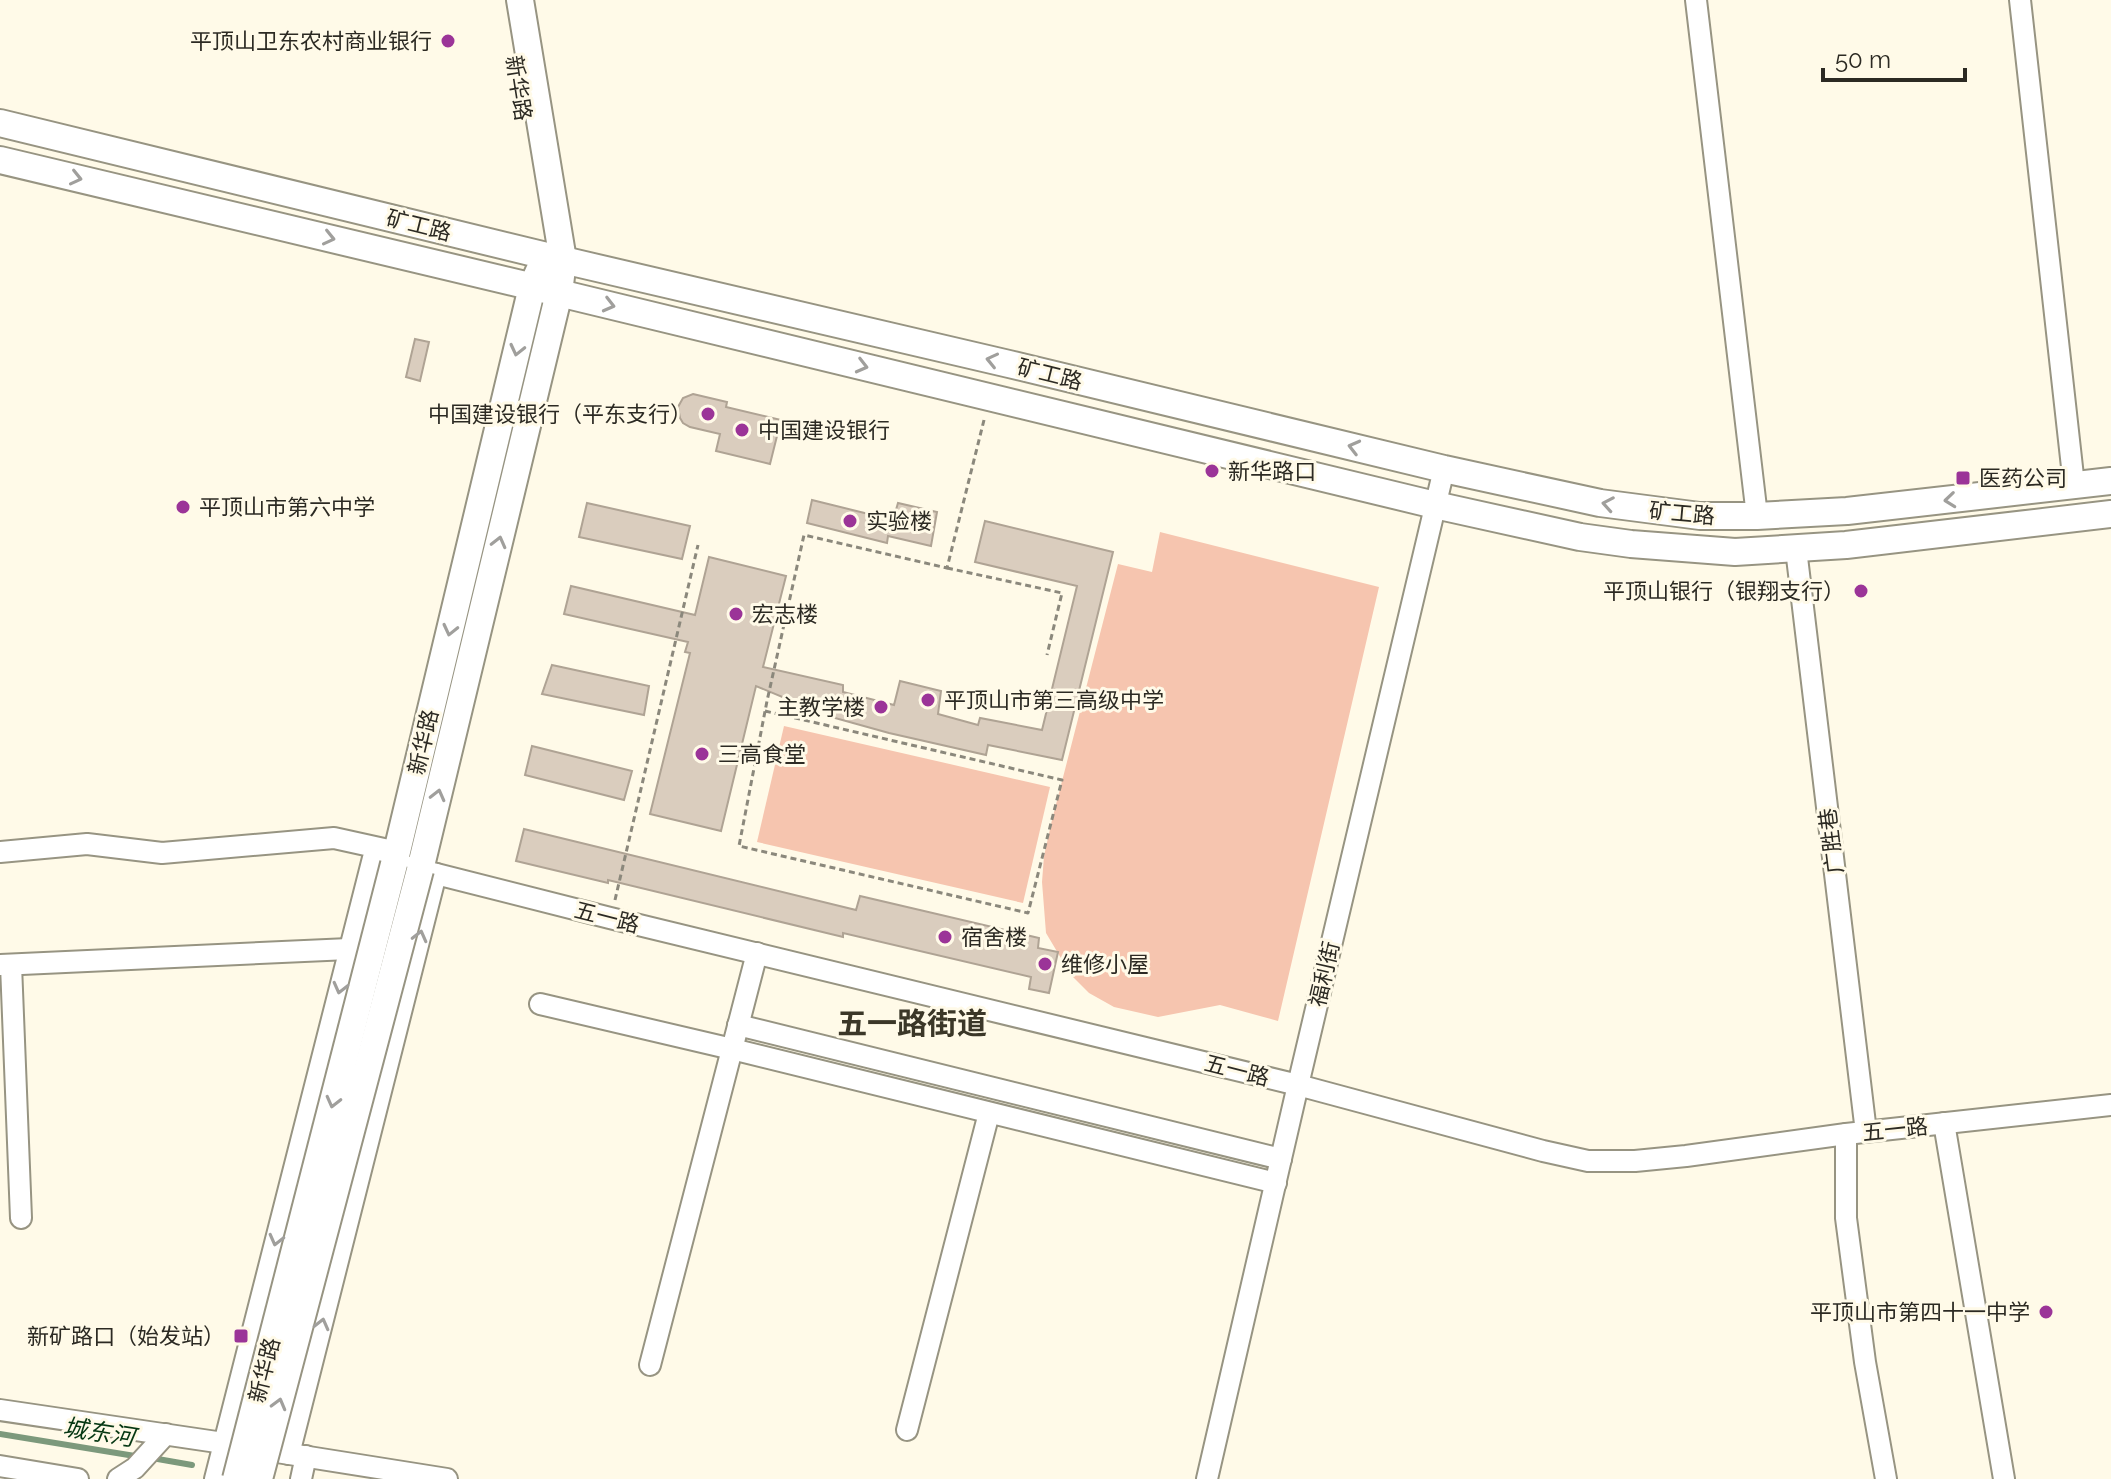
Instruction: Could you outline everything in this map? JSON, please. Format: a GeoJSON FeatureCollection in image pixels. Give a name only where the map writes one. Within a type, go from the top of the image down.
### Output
{"type":"FeatureCollection","features":[{"type":"Feature","properties":{"kind":"main road","name":"新华路"},"geometry":{"type":"LineString","coordinates":[[259,1479],[404,864],[532,287],[555,258],[505,0]]}},
{"type":"Feature","properties":{"kind":"main road","name":"新华路"},"geometry":{"type":"LineString","coordinates":[[236,1479],[559,293],[520,0]]}},
{"type":"Feature","properties":{"kind":"main road","name":"矿工路"},"geometry":{"type":"LineString","coordinates":[[0,123],[555,258],[1444,469],[1600,503],[1700,516],[1757,516],[1847,511],[2111,481]]}},
{"type":"Feature","properties":{"kind":"main road","name":"矿工路"},"geometry":{"type":"LineString","coordinates":[[0,160],[1435,505],[1580,537],[1735,552],[1846,545],[2111,514]]}},
{"type":"Feature","properties":{"kind":"street"},"geometry":{"type":"LineString","coordinates":[[1696,0],[1757,516]]}},
{"type":"Feature","properties":{"kind":"street"},"geometry":{"type":"LineString","coordinates":[[2020,0],[2074,485]]}},
{"type":"Feature","properties":{"kind":"street","name":"福利街"},"geometry":{"type":"LineString","coordinates":[[1207,1479],[1444,469]]}},
{"type":"Feature","properties":{"kind":"street","name":"广胜巷"},"geometry":{"type":"LineString","coordinates":[[1796,549],[1856,1133],[1846,1218],[1865,1362],[1886,1479]]}},
{"type":"Feature","properties":{"kind":"street","name":"五一路"},"geometry":{"type":"LineString","coordinates":[[0,852],[87,844],[162,853],[334,838],[404,864],[1298,1085],[1588,1161],[1673,1157],[2111,1105]]}},
{"type":"Feature","properties":{"kind":"street"},"geometry":{"type":"LineString","coordinates":[[215,1479],[349,949],[404,864]]}},
{"type":"Feature","properties":{"kind":"street"},"geometry":{"type":"LineString","coordinates":[[301,1479],[297,1455],[404,864]]}},
{"type":"Feature","properties":{"kind":"street"},"geometry":{"type":"LineString","coordinates":[[21,1218],[6,965],[349,949]]}},
{"type":"Feature","properties":{"kind":"street"},"geometry":{"type":"LineString","coordinates":[[650,1365],[757,953]]}},
{"type":"Feature","properties":{"kind":"street"},"geometry":{"type":"LineString","coordinates":[[540,1004],[1276,1183]]}},
{"type":"Feature","properties":{"kind":"street"},"geometry":{"type":"LineString","coordinates":[[738,1025],[1281,1159]]}},
{"type":"Feature","properties":{"kind":"street"},"geometry":{"type":"LineString","coordinates":[[907,1430],[989,1113]]}},
{"type":"Feature","properties":{"kind":"street"},"geometry":{"type":"LineString","coordinates":[[1944,1123],[2004,1479]]}},
{"type":"Feature","properties":{"kind":"street"},"geometry":{"type":"LineString","coordinates":[[0,1410],[162,1438],[225,1443],[447,1479]]}},
{"type":"Feature","properties":{"kind":"street"},"geometry":{"type":"LineString","coordinates":[[127,1474],[162,1438]]}},
{"type":"Feature","properties":{"kind":"street"},"geometry":{"type":"LineString","coordinates":[[0,1466],[78,1479]]}},
{"type":"Feature","properties":{"kind":"path"},"geometry":{"type":"LineString","coordinates":[[947,568],[990,397]]}},
{"type":"Feature","properties":{"kind":"path"},"geometry":{"type":"LineString","coordinates":[[765,711],[1062,780],[1028,913],[739,846],[765,711],[804,535],[1062,593],[1047,655]]}},
{"type":"Feature","properties":{"kind":"path"},"geometry":{"type":"LineString","coordinates":[[616,893],[698,545]]}},
{"type":"Feature","properties":{"kind":"shaded area"},"geometry":{"type":"Polygon","coordinates":[[[1160,532],[1379,587],[1278,1021],[1220,1005],[1158,1017],[1114,1007],[1089,993],[1071,975],[1046,933],[1042,882],[1044,856],[1118,564],[1152,572],[1160,532]]]}},
{"type":"Feature","properties":{"kind":"shaded area"},"geometry":{"type":"Polygon","coordinates":[[[784,726],[1050,787],[1023,903],[757,842],[784,726]]]}},
{"type":"Feature","properties":{"kind":"building"},"geometry":{"type":"Polygon","coordinates":[[[415,339],[429,342],[420,381],[406,377],[415,339]]]}},
{"type":"Feature","properties":{"kind":"building","name":"中国建设银行"},"geometry":{"type":"Polygon","coordinates":[[[693,394],[727,402],[726,407],[781,420],[770,464],[716,451],[720,434],[683,423],[678,407],[683,398],[693,394]]]}},
{"type":"Feature","properties":{"kind":"building"},"geometry":{"type":"Polygon","coordinates":[[[812,500],[893,520],[898,503],[937,512],[931,546],[888,536],[887,543],[807,523],[812,500]]]}},
{"type":"Feature","properties":{"kind":"building"},"geometry":{"type":"Polygon","coordinates":[[[587,503],[690,526],[682,559],[579,537],[587,503]]]}},
{"type":"Feature","properties":{"kind":"building"},"geometry":{"type":"Polygon","coordinates":[[[985,521],[1113,552],[1062,760],[988,745],[986,755],[889,733],[835,718],[835,710],[792,701],[756,686],[721,831],[650,814],[690,653],[685,652],[688,642],[564,614],[571,586],[695,615],[709,557],[786,576],[763,667],[843,685],[843,692],[894,705],[900,681],[941,691],[938,714],[978,725],[980,718],[1042,730],[1077,586],[975,562],[985,521]]]}},
{"type":"Feature","properties":{"kind":"building"},"geometry":{"type":"Polygon","coordinates":[[[552,665],[649,686],[644,715],[542,694],[552,665]]]}},
{"type":"Feature","properties":{"kind":"building"},"geometry":{"type":"Polygon","coordinates":[[[532,746],[632,771],[624,800],[525,775],[532,746]]]}},
{"type":"Feature","properties":{"kind":"building"},"geometry":{"type":"Polygon","coordinates":[[[524,829],[856,910],[860,896],[1039,938],[1038,948],[1058,952],[1049,993],[1029,989],[1031,977],[516,861],[524,829]]]}},
{"type":"Feature","properties":{"kind":"waterway","name":"城东河"},"geometry":{"type":"LineString","coordinates":[[0,1434],[141,1457]]}},
{"type":"Feature","properties":{"kind":"waterway","name":"城东河"},"geometry":{"type":"LineString","coordinates":[[152,1458],[192,1465]]}},
{"type":"Feature","properties":{"kind":"place","name":"平顶山卫东农村商业银行"},"geometry":{"type":"Point","coordinates":[448,41]}},
{"type":"Feature","properties":{"kind":"place","name":"中国建设银行（平东支行）"},"geometry":{"type":"Point","coordinates":[708,414]}},
{"type":"Feature","properties":{"kind":"place","name":"中国建设银行"},"geometry":{"type":"Point","coordinates":[742,430]}},
{"type":"Feature","properties":{"kind":"place","name":"新华路口"},"geometry":{"type":"Point","coordinates":[1212,471]}},
{"type":"Feature","properties":{"kind":"place","name":"医药公司"},"geometry":{"type":"Point","coordinates":[1963,478]}},
{"type":"Feature","properties":{"kind":"place","name":"平顶山市第六中学"},"geometry":{"type":"Point","coordinates":[183,507]}},
{"type":"Feature","properties":{"kind":"place","name":"实验楼"},"geometry":{"type":"Point","coordinates":[850,521]}},
{"type":"Feature","properties":{"kind":"place","name":"平顶山银行（银翔支行）"},"geometry":{"type":"Point","coordinates":[1861,591]}},
{"type":"Feature","properties":{"kind":"place","name":"宏志楼"},"geometry":{"type":"Point","coordinates":[736,614]}},
{"type":"Feature","properties":{"kind":"place","name":"平顶山市第三高级中学"},"geometry":{"type":"Point","coordinates":[928,700]}},
{"type":"Feature","properties":{"kind":"place","name":"主教学楼"},"geometry":{"type":"Point","coordinates":[881,707]}},
{"type":"Feature","properties":{"kind":"place","name":"三高食堂"},"geometry":{"type":"Point","coordinates":[702,754]}},
{"type":"Feature","properties":{"kind":"place","name":"宿舍楼"},"geometry":{"type":"Point","coordinates":[945,937]}},
{"type":"Feature","properties":{"kind":"place","name":"维修小屋"},"geometry":{"type":"Point","coordinates":[1045,964]}},
{"type":"Feature","properties":{"kind":"place","name":"平顶山市第四十一中学"},"geometry":{"type":"Point","coordinates":[2046,1312]}},
{"type":"Feature","properties":{"kind":"place","name":"新矿路口（始发站）"},"geometry":{"type":"Point","coordinates":[241,1336]}},
{"type":"Feature","properties":{"kind":"district","name":"五一路街道"},"geometry":{"type":"Point","coordinates":[912,1023]}}]}
